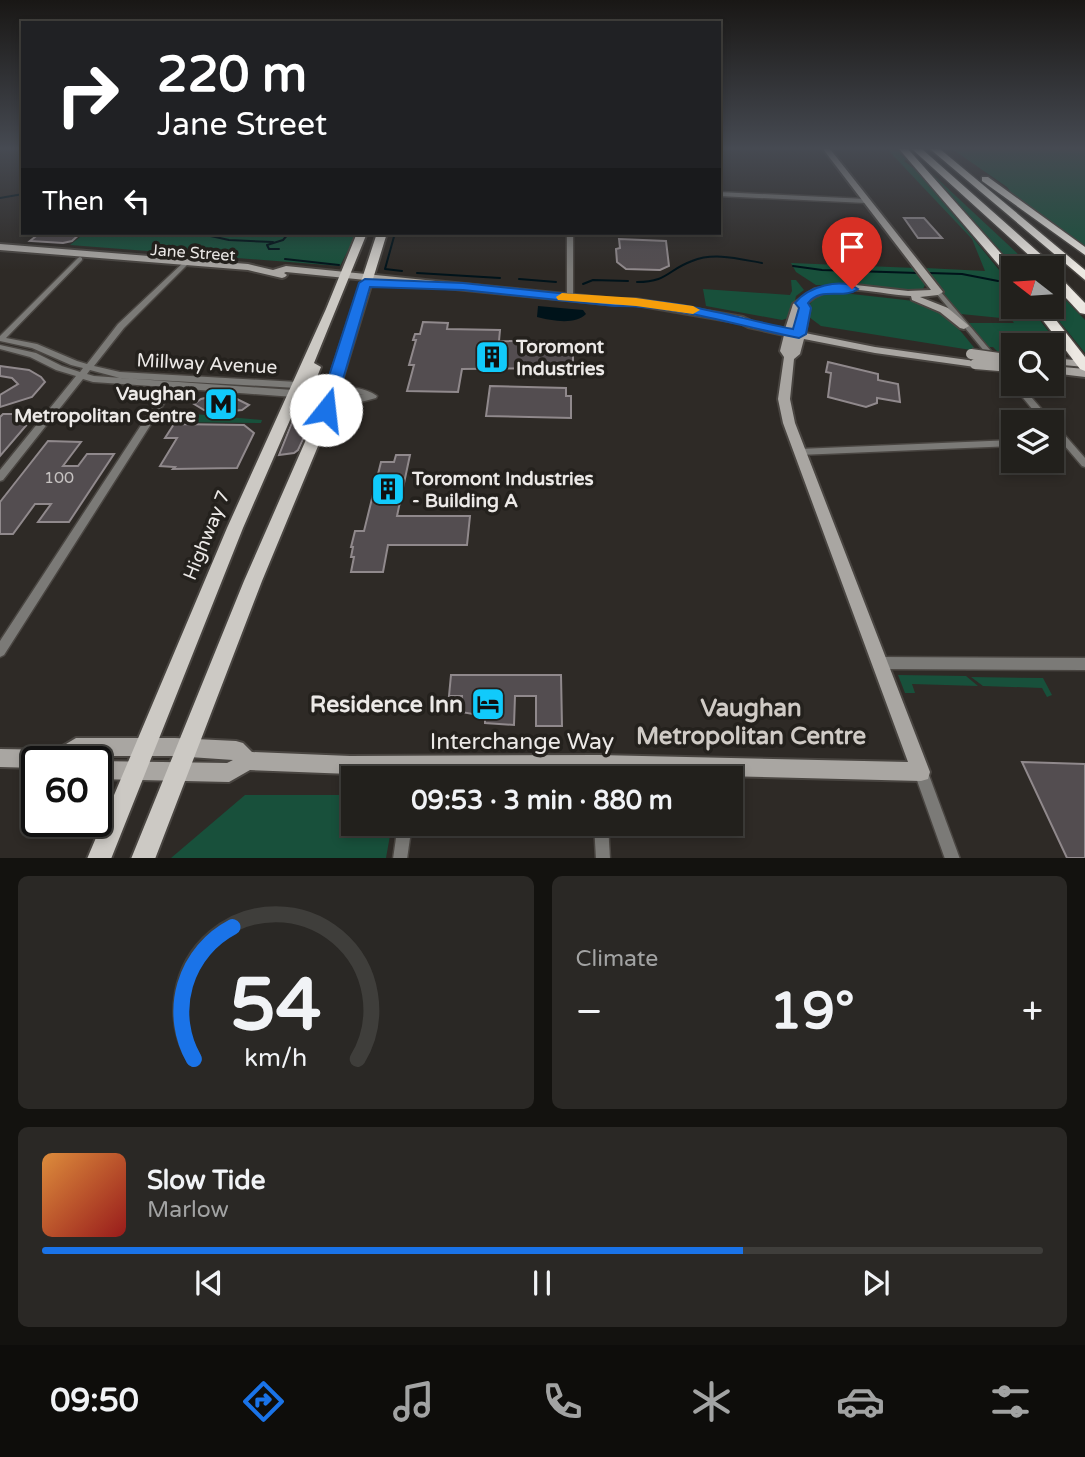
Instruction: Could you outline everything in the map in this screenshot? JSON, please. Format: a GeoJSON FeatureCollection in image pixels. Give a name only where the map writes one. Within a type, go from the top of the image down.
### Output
{"type":"FeatureCollection","features":[{"type":"Feature","properties":{"kind":"highway"},"geometry":{"type":"LineString","coordinates":[[938,189],[1001,260]]}},
{"type":"Feature","properties":{"kind":"highway"},"geometry":{"type":"LineString","coordinates":[[962,189],[1038,256]]}},
{"type":"Feature","properties":{"kind":"highway"},"geometry":{"type":"LineString","coordinates":[[983,189],[1084,271]]}},
{"type":"Feature","properties":{"kind":"highway"},"geometry":{"type":"LineString","coordinates":[[998,189],[1085,252]]}},
{"type":"Feature","properties":{"kind":"highway"},"geometry":{"type":"LineString","coordinates":[[1002,192],[1084,271]]}},
{"type":"Feature","properties":{"kind":"highway"},"geometry":{"type":"LineString","coordinates":[[996,219],[1031,256]]}},
{"type":"Feature","properties":{"kind":"highway"},"geometry":{"type":"LineString","coordinates":[[1064,280],[1085,299]]}},
{"type":"Feature","properties":{"kind":"highway"},"geometry":{"type":"LineString","coordinates":[[1064,288],[1085,310]]}},
{"type":"Feature","properties":{"kind":"highway"},"geometry":{"type":"LineString","coordinates":[[1048,319],[1084,367]]}},
{"type":"Feature","properties":{"kind":"main road"},"geometry":{"type":"LineString","coordinates":[[344,278],[361,235]]}},
{"type":"Feature","properties":{"kind":"main road"},"geometry":{"type":"LineString","coordinates":[[143,858],[253,580],[326,410],[381,235]]}},
{"type":"Feature","properties":{"kind":"main road","name":"Jane Street"},"geometry":{"type":"LineString","coordinates":[[1,249],[80,259]]}},
{"type":"Feature","properties":{"kind":"main road","name":"Highway 7"},"geometry":{"type":"LineString","coordinates":[[99,858],[300,389],[326,341],[330,315],[344,278]]}},
{"type":"Feature","properties":{"kind":"main road","name":"Jane Street"},"geometry":{"type":"LineString","coordinates":[[631,302],[743,320]]}},
{"type":"Feature","properties":{"kind":"street"},"geometry":{"type":"LineString","coordinates":[[857,189],[964,326],[1001,368]]}},
{"type":"Feature","properties":{"kind":"street"},"geometry":{"type":"LineString","coordinates":[[721,194],[866,201]]}},
{"type":"Feature","properties":{"kind":"street"},"geometry":{"type":"LineString","coordinates":[[570,235],[570,295]]}},
{"type":"Feature","properties":{"kind":"street","name":"Jane Street"},"geometry":{"type":"LineString","coordinates":[[1,249],[244,272],[258,270],[282,275],[570,295],[631,302]]}},
{"type":"Feature","properties":{"kind":"street"},"geometry":{"type":"LineString","coordinates":[[0,339],[80,259]]}},
{"type":"Feature","properties":{"kind":"street","name":"Jane Street"},"geometry":{"type":"LineString","coordinates":[[80,259],[185,265]]}},
{"type":"Feature","properties":{"kind":"street"},"geometry":{"type":"LineString","coordinates":[[0,477],[121,326],[185,265]]}},
{"type":"Feature","properties":{"kind":"street"},"geometry":{"type":"LineString","coordinates":[[938,292],[827,289],[808,294],[802,303],[805,308],[795,330],[795,354],[789,357],[784,399],[799,452],[953,858]]}},
{"type":"Feature","properties":{"kind":"street"},"geometry":{"type":"LineString","coordinates":[[898,293],[934,305],[964,326]]}},
{"type":"Feature","properties":{"kind":"street","name":"Jane Street"},"geometry":{"type":"LineString","coordinates":[[743,320],[752,325],[795,330],[875,350],[1001,362]]}},
{"type":"Feature","properties":{"kind":"street","name":"Millway Avenue"},"geometry":{"type":"LineString","coordinates":[[0,339],[34,346],[83,371],[93,379],[330,392]]}},
{"type":"Feature","properties":{"kind":"street","name":"Millway Avenue"},"geometry":{"type":"LineString","coordinates":[[0,347],[33,355],[59,368],[83,371]]}},
{"type":"Feature","properties":{"kind":"street"},"geometry":{"type":"LineString","coordinates":[[1064,363],[1084,367]]}},
{"type":"Feature","properties":{"kind":"street"},"geometry":{"type":"LineString","coordinates":[[1064,369],[1084,367]]}},
{"type":"Feature","properties":{"kind":"street"},"geometry":{"type":"LineString","coordinates":[[0,650],[173,383]]}},
{"type":"Feature","properties":{"kind":"street"},"geometry":{"type":"LineString","coordinates":[[1025,396],[1038,410]]}},
{"type":"Feature","properties":{"kind":"street"},"geometry":{"type":"LineString","coordinates":[[1064,440],[1085,464]]}},
{"type":"Feature","properties":{"kind":"street"},"geometry":{"type":"LineString","coordinates":[[799,452],[1001,444]]}},
{"type":"Feature","properties":{"kind":"street"},"geometry":{"type":"LineString","coordinates":[[880,663],[1085,664]]}},
{"type":"Feature","properties":{"kind":"street","name":"Interchange Way"},"geometry":{"type":"LineString","coordinates":[[112,747],[236,750],[248,761]]}},
{"type":"Feature","properties":{"kind":"street"},"geometry":{"type":"LineString","coordinates":[[0,758],[21,759]]}},
{"type":"Feature","properties":{"kind":"street","name":"Interchange Way"},"geometry":{"type":"LineString","coordinates":[[112,770],[229,772],[248,761],[341,767]]}},
{"type":"Feature","properties":{"kind":"street","name":"Interchange Way"},"geometry":{"type":"LineString","coordinates":[[743,772],[921,772]]}},
{"type":"Feature","properties":{"kind":"street"},"geometry":{"type":"LineString","coordinates":[[400,858],[403,836]]}},
{"type":"Feature","properties":{"kind":"street"},"geometry":{"type":"LineString","coordinates":[[602,836],[603,858]]}},
{"type":"Feature","properties":{"kind":"green space"},"geometry":{"type":"Polygon","coordinates":[[[925,189],[933,189],[1001,272],[1001,318],[957,312],[925,268],[985,271],[972,239],[925,189]]]}},
{"type":"Feature","properties":{"kind":"green space"},"geometry":{"type":"Polygon","coordinates":[[[945,189],[948,189],[1020,256],[1005,256],[945,189]]]}},
{"type":"Feature","properties":{"kind":"green space"},"geometry":{"type":"Polygon","coordinates":[[[1008,189],[1085,189],[1085,246],[1008,189]]]}},
{"type":"Feature","properties":{"kind":"green space"},"geometry":{"type":"Polygon","coordinates":[[[82,235],[356,235],[340,266],[70,245],[82,235]]]}},
{"type":"Feature","properties":{"kind":"green space"},"geometry":{"type":"Polygon","coordinates":[[[791,263],[916,268],[926,283],[923,289],[915,290],[816,285],[796,272],[791,263]]]}},
{"type":"Feature","properties":{"kind":"green space"},"geometry":{"type":"Polygon","coordinates":[[[791,280],[796,280],[804,290],[796,296],[791,317],[782,320],[706,306],[703,289],[790,295],[791,280]]]}},
{"type":"Feature","properties":{"kind":"green space"},"geometry":{"type":"Polygon","coordinates":[[[834,292],[923,302],[947,318],[977,351],[821,326],[809,317],[810,304],[816,296],[834,292]]]}},
{"type":"Feature","properties":{"kind":"green space"},"geometry":{"type":"Polygon","coordinates":[[[1064,298],[1085,320],[1085,353],[1058,319],[1064,319],[1064,298]]]}},
{"type":"Feature","properties":{"kind":"green space"},"geometry":{"type":"Polygon","coordinates":[[[1011,319],[1039,319],[1050,333],[1001,333],[999,353],[993,347],[987,347],[965,323],[1014,323],[1011,319]]]}},
{"type":"Feature","properties":{"kind":"green space"},"geometry":{"type":"Polygon","coordinates":[[[183,413],[262,420],[261,423],[167,422],[183,413]]]}},
{"type":"Feature","properties":{"kind":"green space"},"geometry":{"type":"Polygon","coordinates":[[[898,675],[966,676],[978,686],[912,684],[915,693],[905,693],[898,675]]]}},
{"type":"Feature","properties":{"kind":"green space"},"geometry":{"type":"Polygon","coordinates":[[[971,677],[1043,678],[1052,695],[1047,697],[1042,688],[983,686],[971,677]]]}},
{"type":"Feature","properties":{"kind":"green space"},"geometry":{"type":"Polygon","coordinates":[[[245,795],[341,795],[341,836],[390,836],[386,858],[171,858],[245,795]]]}},
{"type":"Feature","properties":{"kind":"shaded area"},"geometry":{"type":"Polygon","coordinates":[[[538,306],[583,310],[586,314],[570,321],[550,320],[537,317],[538,306]]]}},
{"type":"Feature","properties":{"kind":"building"},"geometry":{"type":"Polygon","coordinates":[[[904,218],[924,218],[942,238],[918,238],[904,218]]]}},
{"type":"Feature","properties":{"kind":"building"},"geometry":{"type":"Polygon","coordinates":[[[38,235],[79,235],[72,241],[63,243],[30,241],[38,235]]]}},
{"type":"Feature","properties":{"kind":"building"},"geometry":{"type":"Polygon","coordinates":[[[619,239],[666,241],[669,266],[660,270],[626,269],[617,262],[616,249],[620,248],[619,239]]]}},
{"type":"Feature","properties":{"kind":"building","name":"Toromont Industries"},"geometry":{"type":"Polygon","coordinates":[[[423,322],[448,323],[447,329],[500,330],[499,341],[573,342],[573,368],[462,369],[458,392],[407,391],[414,365],[409,365],[416,340],[413,340],[415,334],[420,334],[423,322]]]}},
{"type":"Feature","properties":{"kind":"building"},"geometry":{"type":"Polygon","coordinates":[[[828,362],[878,374],[878,380],[898,384],[900,402],[877,398],[877,403],[866,407],[828,397],[831,373],[826,372],[828,362]]]}},
{"type":"Feature","properties":{"kind":"building"},"geometry":{"type":"Polygon","coordinates":[[[0,366],[29,370],[45,382],[32,397],[0,407],[0,395],[18,384],[12,378],[0,376],[0,366]]]}},
{"type":"Feature","properties":{"kind":"building"},"geometry":{"type":"Polygon","coordinates":[[[490,386],[566,388],[566,396],[571,396],[571,418],[486,416],[490,386]]]}},
{"type":"Feature","properties":{"kind":"building","name":"Vaughan Metropolitan Centre"},"geometry":{"type":"Polygon","coordinates":[[[209,397],[235,398],[249,405],[242,410],[223,412],[204,410],[194,404],[209,397]]]}},
{"type":"Feature","properties":{"kind":"building"},"geometry":{"type":"Polygon","coordinates":[[[3,414],[36,414],[0,456],[0,417],[3,414]]]}},
{"type":"Feature","properties":{"kind":"building"},"geometry":{"type":"Polygon","coordinates":[[[295,415],[311,417],[312,420],[298,450],[279,455],[295,415]]]}},
{"type":"Feature","properties":{"kind":"building"},"geometry":{"type":"Polygon","coordinates":[[[174,424],[244,425],[254,433],[237,468],[173,469],[175,467],[160,466],[177,438],[165,438],[174,424]]]}},
{"type":"Feature","properties":{"kind":"building"},"geometry":{"type":"Polygon","coordinates":[[[48,441],[81,442],[63,466],[78,466],[87,454],[114,454],[69,522],[38,522],[51,504],[35,504],[13,534],[0,534],[0,502],[48,441]]]}},
{"type":"Feature","properties":{"kind":"building","name":"Toromont Industries - Building A"},"geometry":{"type":"Polygon","coordinates":[[[396,455],[410,455],[397,516],[470,516],[467,545],[388,545],[383,572],[351,572],[354,557],[351,557],[351,547],[355,531],[364,531],[381,462],[394,462],[396,455]]]}},
{"type":"Feature","properties":{"kind":"building","name":"Residence Inn"},"geometry":{"type":"Polygon","coordinates":[[[451,675],[561,675],[562,726],[536,726],[536,696],[515,696],[514,725],[485,723],[485,716],[461,712],[462,696],[449,696],[451,675]]]}},
{"type":"Feature","properties":{"kind":"building"},"geometry":{"type":"Polygon","coordinates":[[[1022,762],[1085,764],[1085,858],[1067,858],[1022,762]]]}},
{"type":"Feature","properties":{"kind":"waterway"},"geometry":{"type":"LineString","coordinates":[[0,198],[21,194]]}},
{"type":"Feature","properties":{"kind":"waterway"},"geometry":{"type":"LineString","coordinates":[[206,235],[229,240],[273,242]]}},
{"type":"Feature","properties":{"kind":"waterway"},"geometry":{"type":"LineString","coordinates":[[279,249],[269,249],[267,245],[283,240],[287,235]]}},
{"type":"Feature","properties":{"kind":"waterway"},"geometry":{"type":"LineString","coordinates":[[394,235],[385,269],[402,271]]}},
{"type":"Feature","properties":{"kind":"waterway"},"geometry":{"type":"LineString","coordinates":[[637,282],[655,280],[700,258],[727,257],[762,263]]}},
{"type":"Feature","properties":{"kind":"waterway"},"geometry":{"type":"LineString","coordinates":[[285,259],[339,265]]}},
{"type":"Feature","properties":{"kind":"waterway"},"geometry":{"type":"LineString","coordinates":[[793,266],[822,270],[918,273]]}},
{"type":"Feature","properties":{"kind":"waterway"},"geometry":{"type":"LineString","coordinates":[[417,273],[500,278]]}},
{"type":"Feature","properties":{"kind":"waterway"},"geometry":{"type":"LineString","coordinates":[[929,273],[962,274],[998,281]]}},
{"type":"Feature","properties":{"kind":"waterway"},"geometry":{"type":"LineString","coordinates":[[519,279],[556,282]]}},
{"type":"Feature","properties":{"kind":"waterway"},"geometry":{"type":"LineString","coordinates":[[583,284],[593,280],[628,281]]}},
{"type":"Feature","properties":{"kind":"slow traffic"},"geometry":{"type":"LineString","coordinates":[[562,297],[636,302],[693,310]]}},
{"type":"Feature","properties":{"kind":"place","name":"Toromont Industries"},"geometry":{"type":"Point","coordinates":[492,357]}},
{"type":"Feature","properties":{"kind":"place","name":"Vaughan Metropolitan Centre"},"geometry":{"type":"Point","coordinates":[221,404]}},
{"type":"Feature","properties":{"kind":"place","name":"Toromont Industries - Building A"},"geometry":{"type":"Point","coordinates":[388,489]}},
{"type":"Feature","properties":{"kind":"place","name":"Residence Inn"},"geometry":{"type":"Point","coordinates":[488,704]}},
{"type":"Feature","properties":{"kind":"district","name":"Vaughan Metropolitan Centre"},"geometry":{"type":"Point","coordinates":[751,722]}},
{"type":"Feature","properties":{"kind":"route"},"geometry":{"type":"LineString","coordinates":[[326,410],[328,396],[365,283],[408,283],[636,302],[735,318],[752,325],[799,334],[805,308],[802,303],[808,294],[827,289],[852,289]]}}]}
